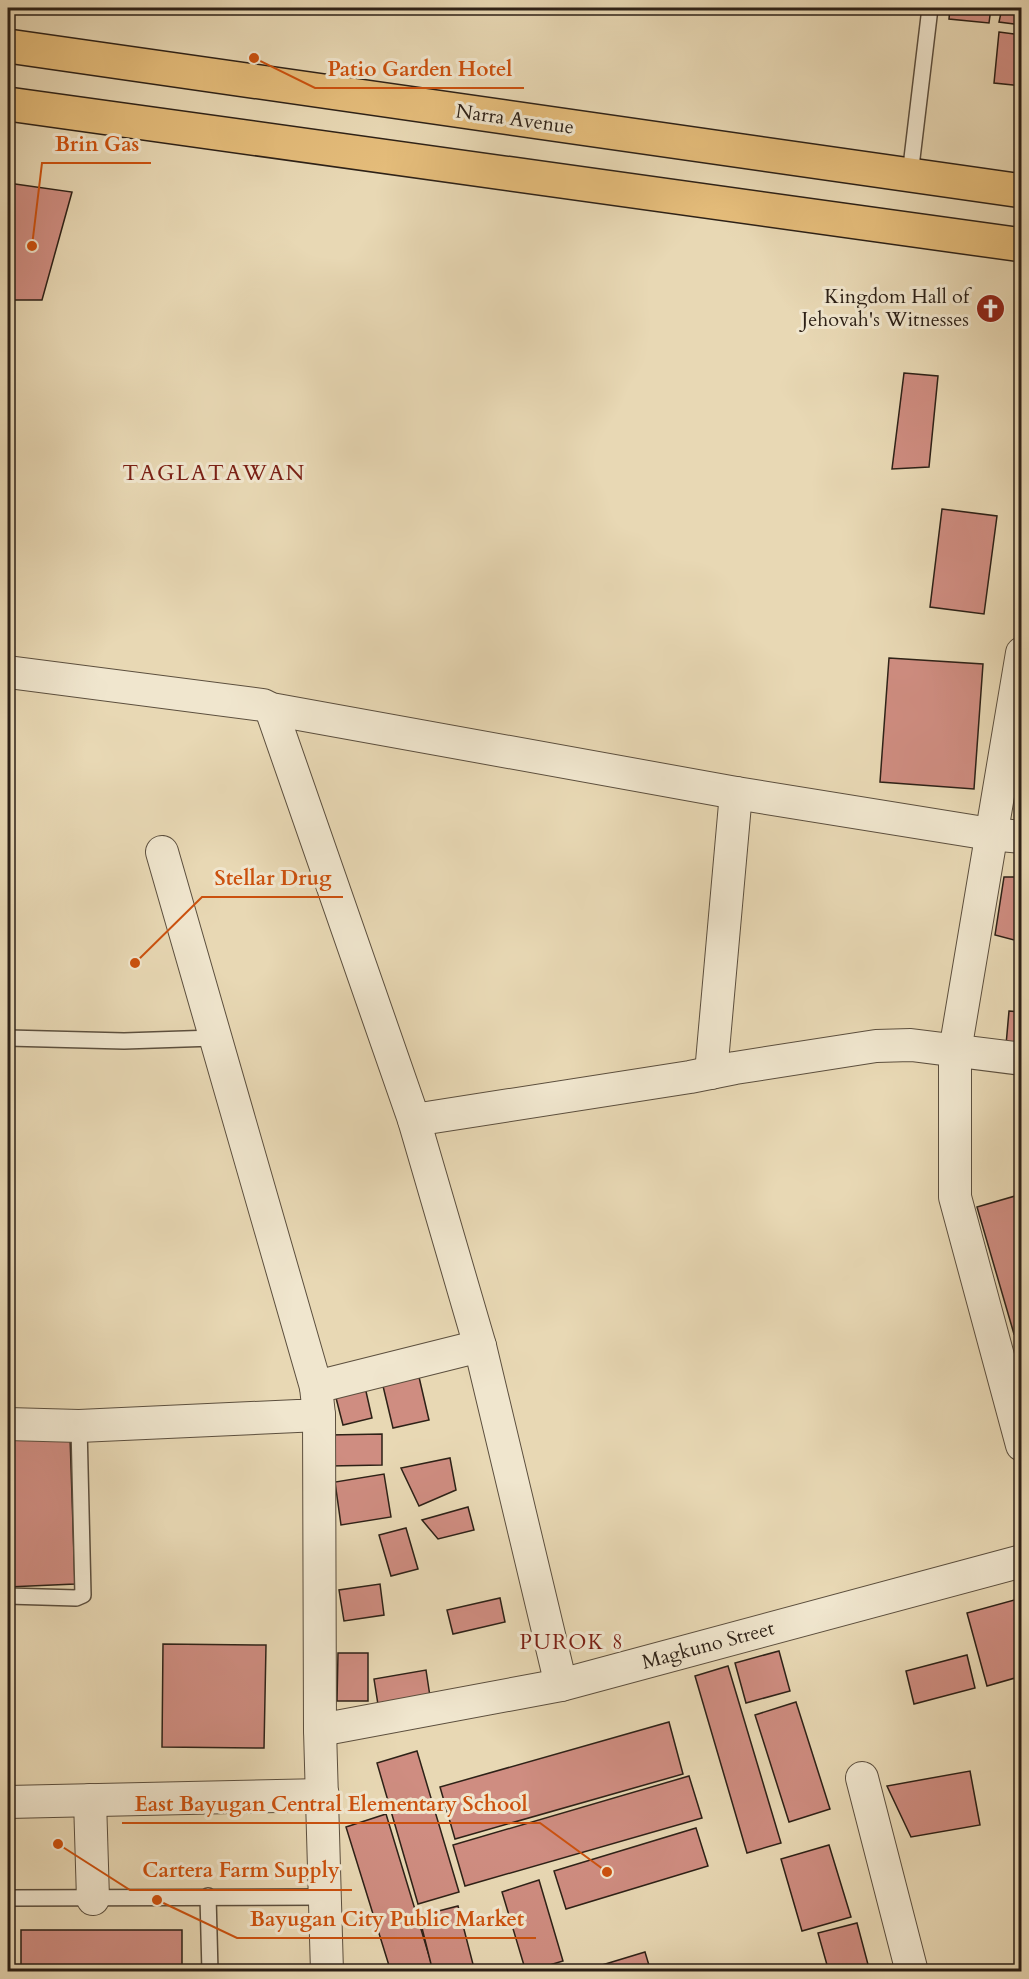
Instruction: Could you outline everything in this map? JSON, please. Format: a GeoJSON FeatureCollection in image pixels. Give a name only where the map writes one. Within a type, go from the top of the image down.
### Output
{"type":"FeatureCollection","features":[{"type":"Feature","properties":{"kind":"highway","name":"Narra Avenue"},"geometry":{"type":"LineString","coordinates":[[8,46],[1022,191]]}},
{"type":"Feature","properties":{"kind":"highway"},"geometry":{"type":"LineString","coordinates":[[8,104],[1022,245]]}},
{"type":"Feature","properties":{"kind":"street"},"geometry":{"type":"LineString","coordinates":[[1022,653],[955,1051],[955,1197],[1022,1446]]}},
{"type":"Feature","properties":{"kind":"street"},"geometry":{"type":"LineString","coordinates":[[8,672],[263,705],[272,709],[736,793],[990,834],[1022,837]]}},
{"type":"Feature","properties":{"kind":"street"},"geometry":{"type":"LineString","coordinates":[[272,709],[414,1120],[480,1346],[561,1685]]}},
{"type":"Feature","properties":{"kind":"street"},"geometry":{"type":"LineString","coordinates":[[711,1073],[736,793]]}},
{"type":"Feature","properties":{"kind":"street"},"geometry":{"type":"LineString","coordinates":[[162,852],[317,1401],[320,1730],[327,1971]]}},
{"type":"Feature","properties":{"kind":"street"},"geometry":{"type":"LineString","coordinates":[[414,1120],[876,1046],[911,1045],[1022,1059]]}},
{"type":"Feature","properties":{"kind":"street"},"geometry":{"type":"LineString","coordinates":[[8,1424],[79,1426],[317,1401],[480,1346]]}},
{"type":"Feature","properties":{"kind":"street","name":"Magkuno Street"},"geometry":{"type":"LineString","coordinates":[[320,1730],[561,1685],[1022,1561]]}},
{"type":"Feature","properties":{"kind":"street"},"geometry":{"type":"LineString","coordinates":[[862,1778],[912,1971]]}},
{"type":"Feature","properties":{"kind":"street"},"geometry":{"type":"LineString","coordinates":[[8,1802],[322,1795]]}},
{"type":"Feature","properties":{"kind":"street"},"geometry":{"type":"LineString","coordinates":[[90,1800],[93,1899]]}},
{"type":"Feature","properties":{"kind":"lane"},"geometry":{"type":"LineString","coordinates":[[910,175],[930,8]]}},
{"type":"Feature","properties":{"kind":"lane"},"geometry":{"type":"LineString","coordinates":[[8,1038],[124,1041],[214,1038]]}},
{"type":"Feature","properties":{"kind":"lane"},"geometry":{"type":"LineString","coordinates":[[8,1596],[76,1598],[83,1595],[79,1426]]}},
{"type":"Feature","properties":{"kind":"lane"},"geometry":{"type":"LineString","coordinates":[[208,1896],[210,1971]]}},
{"type":"Feature","properties":{"kind":"lane"},"geometry":{"type":"LineString","coordinates":[[8,1898],[325,1897]]}},
{"type":"Feature","properties":{"kind":"building"},"geometry":{"type":"Polygon","coordinates":[[[950,8],[991,8],[989,23],[949,19],[950,8]]]}},
{"type":"Feature","properties":{"kind":"building"},"geometry":{"type":"Polygon","coordinates":[[[1002,8],[1022,8],[1022,25],[999,22],[1002,8]]]}},
{"type":"Feature","properties":{"kind":"building"},"geometry":{"type":"Polygon","coordinates":[[[999,32],[1022,35],[1022,86],[994,83],[999,32]]]}},
{"type":"Feature","properties":{"kind":"building"},"geometry":{"type":"Polygon","coordinates":[[[8,183],[72,192],[42,300],[8,300],[8,183]]]}},
{"type":"Feature","properties":{"kind":"building"},"geometry":{"type":"Polygon","coordinates":[[[904,373],[938,376],[929,467],[892,469],[904,373]]]}},
{"type":"Feature","properties":{"kind":"building"},"geometry":{"type":"Polygon","coordinates":[[[942,509],[997,516],[984,614],[930,607],[942,509]]]}},
{"type":"Feature","properties":{"kind":"building"},"geometry":{"type":"Polygon","coordinates":[[[889,658],[983,664],[974,789],[880,782],[889,658]]]}},
{"type":"Feature","properties":{"kind":"building"},"geometry":{"type":"Polygon","coordinates":[[[1004,877],[1022,877],[1022,942],[995,935],[1004,877]]]}},
{"type":"Feature","properties":{"kind":"building"},"geometry":{"type":"Polygon","coordinates":[[[1009,1011],[1022,1012],[1022,1046],[1006,1045],[1009,1011]]]}},
{"type":"Feature","properties":{"kind":"building"},"geometry":{"type":"Polygon","coordinates":[[[1022,1194],[1022,1332],[1014,1334],[977,1207],[1022,1194]]]}},
{"type":"Feature","properties":{"kind":"building"},"geometry":{"type":"Polygon","coordinates":[[[419,1377],[429,1420],[393,1428],[383,1386],[419,1377]]]}},
{"type":"Feature","properties":{"kind":"building"},"geometry":{"type":"Polygon","coordinates":[[[365,1387],[372,1418],[343,1425],[335,1394],[365,1387]]]}},
{"type":"Feature","properties":{"kind":"building"},"geometry":{"type":"Polygon","coordinates":[[[382,1434],[382,1465],[330,1466],[329,1435],[382,1434]]]}},
{"type":"Feature","properties":{"kind":"building"},"geometry":{"type":"Polygon","coordinates":[[[70,1437],[75,1584],[8,1587],[8,1439],[70,1437]]]}},
{"type":"Feature","properties":{"kind":"building"},"geometry":{"type":"Polygon","coordinates":[[[450,1458],[456,1490],[419,1506],[401,1468],[450,1458]]]}},
{"type":"Feature","properties":{"kind":"building"},"geometry":{"type":"Polygon","coordinates":[[[384,1474],[391,1517],[341,1525],[335,1482],[384,1474]]]}},
{"type":"Feature","properties":{"kind":"building"},"geometry":{"type":"Polygon","coordinates":[[[468,1507],[474,1530],[438,1539],[422,1520],[468,1507]]]}},
{"type":"Feature","properties":{"kind":"building"},"geometry":{"type":"Polygon","coordinates":[[[406,1528],[418,1569],[391,1576],[379,1535],[406,1528]]]}},
{"type":"Feature","properties":{"kind":"building"},"geometry":{"type":"Polygon","coordinates":[[[380,1584],[384,1615],[344,1621],[339,1590],[380,1584]]]}},
{"type":"Feature","properties":{"kind":"building"},"geometry":{"type":"Polygon","coordinates":[[[500,1598],[505,1622],[453,1634],[447,1610],[500,1598]]]}},
{"type":"Feature","properties":{"kind":"building"},"geometry":{"type":"Polygon","coordinates":[[[1022,1598],[1022,1676],[987,1686],[967,1613],[1022,1598]]]}},
{"type":"Feature","properties":{"kind":"building"},"geometry":{"type":"Polygon","coordinates":[[[163,1644],[266,1645],[264,1748],[162,1747],[163,1644]]]}},
{"type":"Feature","properties":{"kind":"building"},"geometry":{"type":"Polygon","coordinates":[[[779,1651],[790,1691],[746,1703],[735,1663],[779,1651]]]}},
{"type":"Feature","properties":{"kind":"building"},"geometry":{"type":"Polygon","coordinates":[[[338,1653],[368,1653],[368,1701],[337,1701],[338,1653]]]}},
{"type":"Feature","properties":{"kind":"building"},"geometry":{"type":"Polygon","coordinates":[[[967,1655],[975,1688],[914,1704],[906,1671],[967,1655]]]}},
{"type":"Feature","properties":{"kind":"building"},"geometry":{"type":"Polygon","coordinates":[[[728,1666],[781,1843],[747,1853],[695,1676],[728,1666]]]}},
{"type":"Feature","properties":{"kind":"building"},"geometry":{"type":"Polygon","coordinates":[[[426,1670],[431,1703],[379,1711],[374,1679],[426,1670]]]}},
{"type":"Feature","properties":{"kind":"building"},"geometry":{"type":"Polygon","coordinates":[[[796,1702],[830,1809],[789,1822],[755,1715],[796,1702]]]}},
{"type":"Feature","properties":{"kind":"building"},"geometry":{"type":"Polygon","coordinates":[[[669,1722],[683,1774],[455,1839],[440,1787],[669,1722]]]}},
{"type":"Feature","properties":{"kind":"building"},"geometry":{"type":"Polygon","coordinates":[[[417,1751],[459,1892],[418,1904],[377,1763],[417,1751]]]}},
{"type":"Feature","properties":{"kind":"building"},"geometry":{"type":"Polygon","coordinates":[[[970,1771],[980,1825],[911,1837],[887,1786],[970,1771]]]}},
{"type":"Feature","properties":{"kind":"building"},"geometry":{"type":"Polygon","coordinates":[[[689,1776],[702,1818],[465,1886],[453,1845],[689,1776]]]}},
{"type":"Feature","properties":{"kind":"building"},"geometry":{"type":"Polygon","coordinates":[[[386,1814],[434,1972],[391,1972],[346,1827],[386,1814]]]}},
{"type":"Feature","properties":{"kind":"building"},"geometry":{"type":"Polygon","coordinates":[[[696,1828],[708,1866],[566,1909],[554,1871],[696,1828]]]}},
{"type":"Feature","properties":{"kind":"building"},"geometry":{"type":"Polygon","coordinates":[[[829,1845],[851,1917],[802,1931],[781,1859],[829,1845]]]}},
{"type":"Feature","properties":{"kind":"building"},"geometry":{"type":"Polygon","coordinates":[[[539,1880],[563,1961],[526,1972],[502,1892],[539,1880]]]}},
{"type":"Feature","properties":{"kind":"building"},"geometry":{"type":"Polygon","coordinates":[[[458,1906],[475,1972],[433,1972],[419,1916],[458,1906]]]}},
{"type":"Feature","properties":{"kind":"building"},"geometry":{"type":"Polygon","coordinates":[[[857,1923],[870,1972],[829,1972],[818,1933],[857,1923]]]}},
{"type":"Feature","properties":{"kind":"building"},"geometry":{"type":"Polygon","coordinates":[[[21,1930],[182,1930],[182,1972],[21,1972],[21,1930]]]}},
{"type":"Feature","properties":{"kind":"building"},"geometry":{"type":"Polygon","coordinates":[[[645,1952],[651,1972],[579,1972],[645,1952]]]}},
{"type":"Feature","properties":{"kind":"place","name":"Patio Garden Hotel"},"geometry":{"type":"Point","coordinates":[254,58]}},
{"type":"Feature","properties":{"kind":"place","name":"Brin Gas"},"geometry":{"type":"Point","coordinates":[32,246]}},
{"type":"Feature","properties":{"kind":"place","name":"Kingdom Hall of Jehovah's Witnesses"},"geometry":{"type":"Point","coordinates":[990,308]}},
{"type":"Feature","properties":{"kind":"place","name":"Stellar Drug"},"geometry":{"type":"Point","coordinates":[135,963]}},
{"type":"Feature","properties":{"kind":"place","name":"Cartera Farm Supply"},"geometry":{"type":"Point","coordinates":[58,1844]}},
{"type":"Feature","properties":{"kind":"place","name":"East Bayugan Central Elementary School"},"geometry":{"type":"Point","coordinates":[607,1872]}},
{"type":"Feature","properties":{"kind":"place","name":"Bayugan City Public Market"},"geometry":{"type":"Point","coordinates":[157,1900]}},
{"type":"Feature","properties":{"kind":"district","name":"TAGLATAWAN"},"geometry":{"type":"Point","coordinates":[214,473]}},
{"type":"Feature","properties":{"kind":"district","name":"PUROK 8"},"geometry":{"type":"Point","coordinates":[572,1642]}}]}
